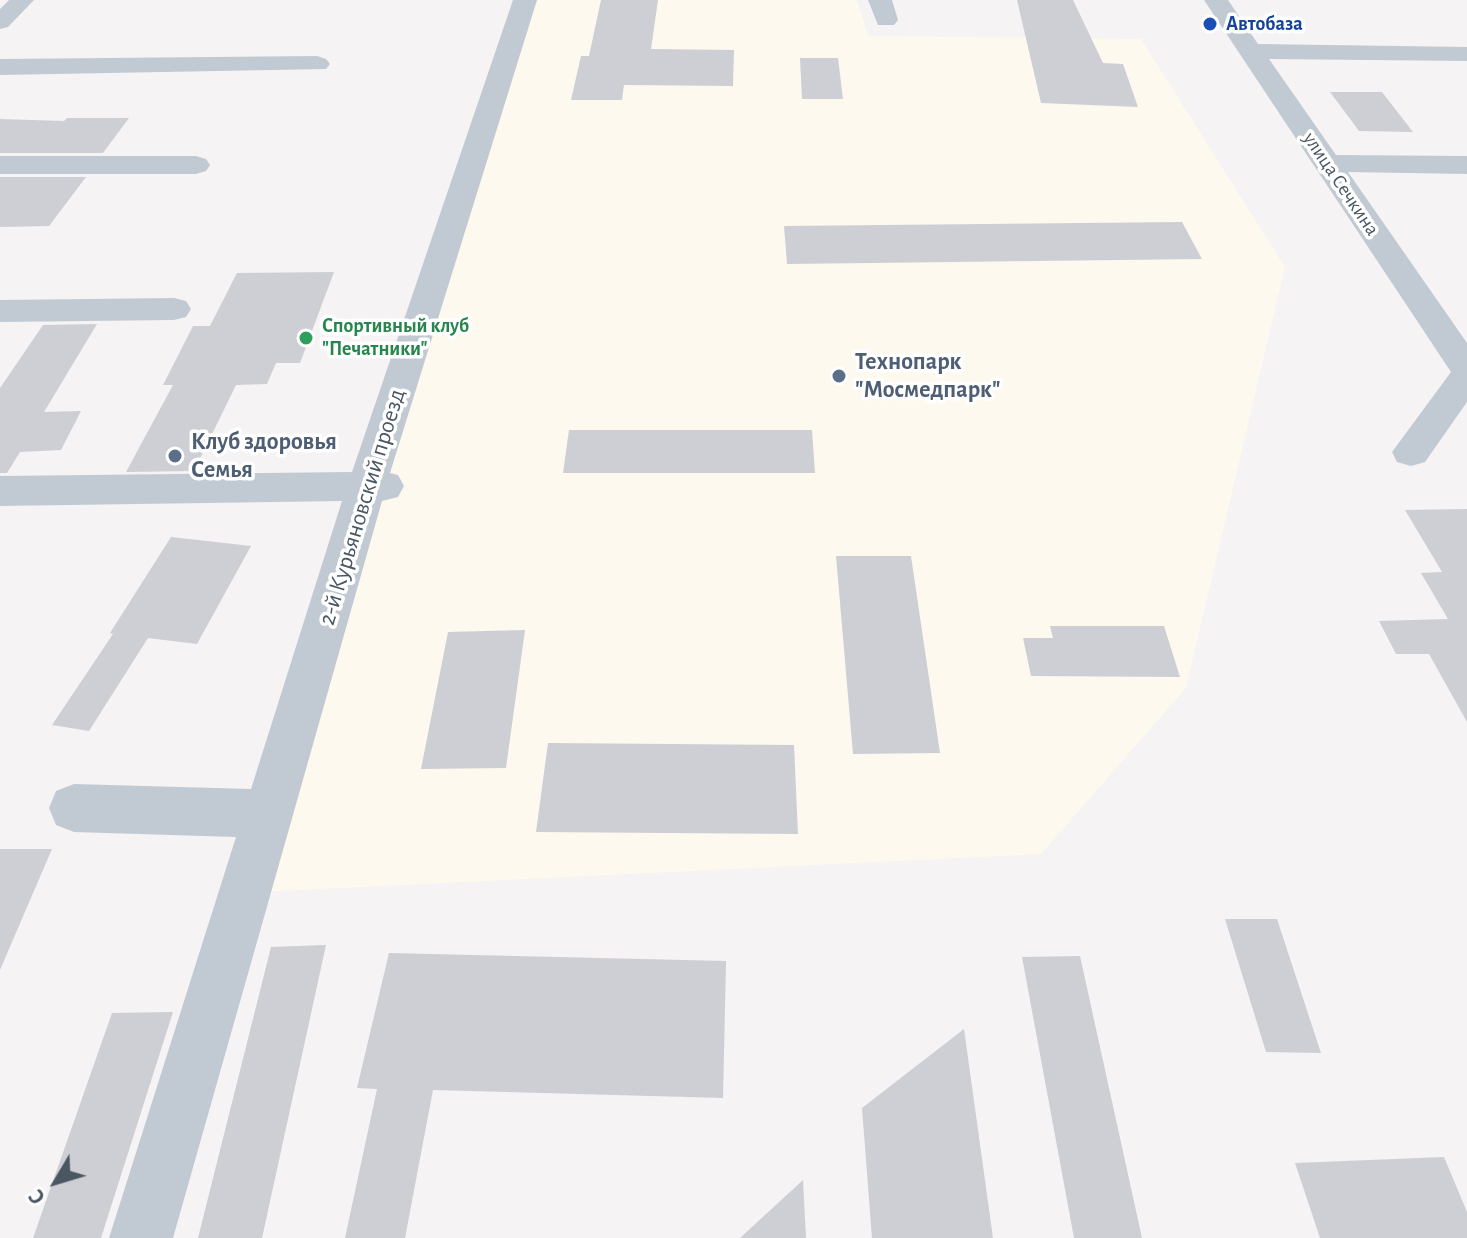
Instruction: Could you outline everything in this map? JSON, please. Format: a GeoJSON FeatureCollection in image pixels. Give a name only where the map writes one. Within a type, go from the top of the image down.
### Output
{"type":"FeatureCollection","features":[{"type":"Feature","properties":{"kind":"street"},"geometry":{"type":"LineString","coordinates":[[0,22],[22,0]]}},
{"type":"Feature","properties":{"kind":"street","name":"2-й Курьяновский проезд"},"geometry":{"type":"LineString","coordinates":[[141,1238],[267,814],[376,486],[525,0]]}},
{"type":"Feature","properties":{"kind":"street","name":"улица Сечкина"},"geometry":{"type":"LineString","coordinates":[[1216,0],[1467,369]]}},
{"type":"Feature","properties":{"kind":"street"},"geometry":{"type":"LineString","coordinates":[[1251,51],[1467,54]]}},
{"type":"Feature","properties":{"kind":"street"},"geometry":{"type":"LineString","coordinates":[[0,67],[317,64]]}},
{"type":"Feature","properties":{"kind":"street"},"geometry":{"type":"LineString","coordinates":[[1327,163],[1467,165]]}},
{"type":"Feature","properties":{"kind":"street"},"geometry":{"type":"LineString","coordinates":[[0,165],[196,165]]}},
{"type":"Feature","properties":{"kind":"street"},"geometry":{"type":"LineString","coordinates":[[0,311],[174,309]]}},
{"type":"Feature","properties":{"kind":"street"},"geometry":{"type":"LineString","coordinates":[[1411,452],[1467,376]]}},
{"type":"Feature","properties":{"kind":"street"},"geometry":{"type":"LineString","coordinates":[[0,491],[376,486]]}},
{"type":"Feature","properties":{"kind":"street"},"geometry":{"type":"LineString","coordinates":[[74,808],[267,814]]}},
{"type":"Feature","properties":{"kind":"shaded area","name":"Технопарк \"Мосмедпарк\""},"geometry":{"type":"Polygon","coordinates":[[[535,0],[857,0],[868,36],[1141,39],[1285,267],[1186,688],[1041,854],[258,892],[535,0]]]}},
{"type":"Feature","properties":{"kind":"building"},"geometry":{"type":"Polygon","coordinates":[[[601,0],[658,0],[651,49],[734,50],[733,86],[624,85],[622,100],[571,100],[581,56],[589,56],[601,0]]]}},
{"type":"Feature","properties":{"kind":"building"},"geometry":{"type":"Polygon","coordinates":[[[1017,0],[1073,0],[1103,63],[1123,64],[1138,107],[1041,103],[1017,0]]]}},
{"type":"Feature","properties":{"kind":"building"},"geometry":{"type":"Polygon","coordinates":[[[800,58],[838,58],[843,99],[802,99],[800,58]]]}},
{"type":"Feature","properties":{"kind":"building"},"geometry":{"type":"Polygon","coordinates":[[[1330,92],[1382,92],[1413,132],[1359,131],[1330,92]]]}},
{"type":"Feature","properties":{"kind":"building"},"geometry":{"type":"Polygon","coordinates":[[[67,118],[129,118],[103,153],[0,153],[0,119],[64,121],[67,118]]]}},
{"type":"Feature","properties":{"kind":"building"},"geometry":{"type":"Polygon","coordinates":[[[0,177],[86,177],[49,226],[0,227],[0,177]]]}},
{"type":"Feature","properties":{"kind":"building"},"geometry":{"type":"Polygon","coordinates":[[[1182,222],[1202,259],[787,264],[784,226],[1182,222]]]}},
{"type":"Feature","properties":{"kind":"building"},"geometry":{"type":"Polygon","coordinates":[[[334,272],[300,363],[276,363],[267,384],[236,385],[194,471],[126,472],[173,385],[163,385],[193,326],[210,326],[237,273],[334,272]]]}},
{"type":"Feature","properties":{"kind":"building"},"geometry":{"type":"Polygon","coordinates":[[[97,324],[44,412],[81,411],[61,450],[20,452],[7,473],[0,473],[0,388],[43,325],[97,324]]]}},
{"type":"Feature","properties":{"kind":"building"},"geometry":{"type":"Polygon","coordinates":[[[569,430],[812,430],[815,473],[563,473],[569,430]]]}},
{"type":"Feature","properties":{"kind":"building"},"geometry":{"type":"Polygon","coordinates":[[[1467,509],[1467,722],[1429,654],[1396,654],[1379,621],[1448,619],[1421,573],[1442,572],[1405,510],[1467,509]]]}},
{"type":"Feature","properties":{"kind":"building"},"geometry":{"type":"Polygon","coordinates":[[[171,537],[251,546],[197,644],[148,638],[89,731],[52,725],[113,634],[110,633],[171,537]]]}},
{"type":"Feature","properties":{"kind":"building"},"geometry":{"type":"Polygon","coordinates":[[[836,556],[911,556],[940,753],[853,754],[836,556]]]}},
{"type":"Feature","properties":{"kind":"building"},"geometry":{"type":"Polygon","coordinates":[[[1050,626],[1164,626],[1180,677],[1031,676],[1023,638],[1053,638],[1050,626]]]}},
{"type":"Feature","properties":{"kind":"building"},"geometry":{"type":"Polygon","coordinates":[[[525,630],[506,768],[421,769],[448,632],[525,630]]]}},
{"type":"Feature","properties":{"kind":"building"},"geometry":{"type":"Polygon","coordinates":[[[548,743],[794,745],[798,834],[536,832],[548,743]]]}},
{"type":"Feature","properties":{"kind":"building"},"geometry":{"type":"Polygon","coordinates":[[[0,849],[52,849],[0,970],[0,849]]]}},
{"type":"Feature","properties":{"kind":"building"},"geometry":{"type":"Polygon","coordinates":[[[1225,919],[1277,919],[1321,1053],[1266,1052],[1225,919]]]}},
{"type":"Feature","properties":{"kind":"building"},"geometry":{"type":"Polygon","coordinates":[[[326,945],[262,1238],[198,1238],[271,947],[326,945]]]}},
{"type":"Feature","properties":{"kind":"building"},"geometry":{"type":"Polygon","coordinates":[[[389,953],[726,961],[723,1098],[433,1090],[405,1238],[345,1238],[377,1089],[357,1088],[389,953]]]}},
{"type":"Feature","properties":{"kind":"building"},"geometry":{"type":"Polygon","coordinates":[[[1080,956],[1142,1238],[1074,1238],[1022,957],[1080,956]]]}},
{"type":"Feature","properties":{"kind":"building"},"geometry":{"type":"Polygon","coordinates":[[[173,1012],[101,1238],[33,1238],[112,1013],[173,1012]]]}},
{"type":"Feature","properties":{"kind":"building"},"geometry":{"type":"Polygon","coordinates":[[[964,1029],[993,1238],[872,1238],[862,1108],[964,1029]]]}},
{"type":"Feature","properties":{"kind":"building"},"geometry":{"type":"Polygon","coordinates":[[[1444,1157],[1467,1212],[1467,1238],[1320,1238],[1295,1163],[1444,1157]]]}},
{"type":"Feature","properties":{"kind":"building"},"geometry":{"type":"Polygon","coordinates":[[[803,1180],[806,1238],[740,1238],[803,1180]]]}},
{"type":"Feature","properties":{"kind":"place","name":"Автобаза"},"geometry":{"type":"Point","coordinates":[1210,24]}},
{"type":"Feature","properties":{"kind":"place","name":"Спортивный клуб \"Печатники\""},"geometry":{"type":"Point","coordinates":[306,338]}},
{"type":"Feature","properties":{"kind":"place","name":"Технопарк \"Мосмедпарк\""},"geometry":{"type":"Point","coordinates":[839,376]}},
{"type":"Feature","properties":{"kind":"place","name":"Клуб здоровья Семья"},"geometry":{"type":"Point","coordinates":[175,456]}}]}
